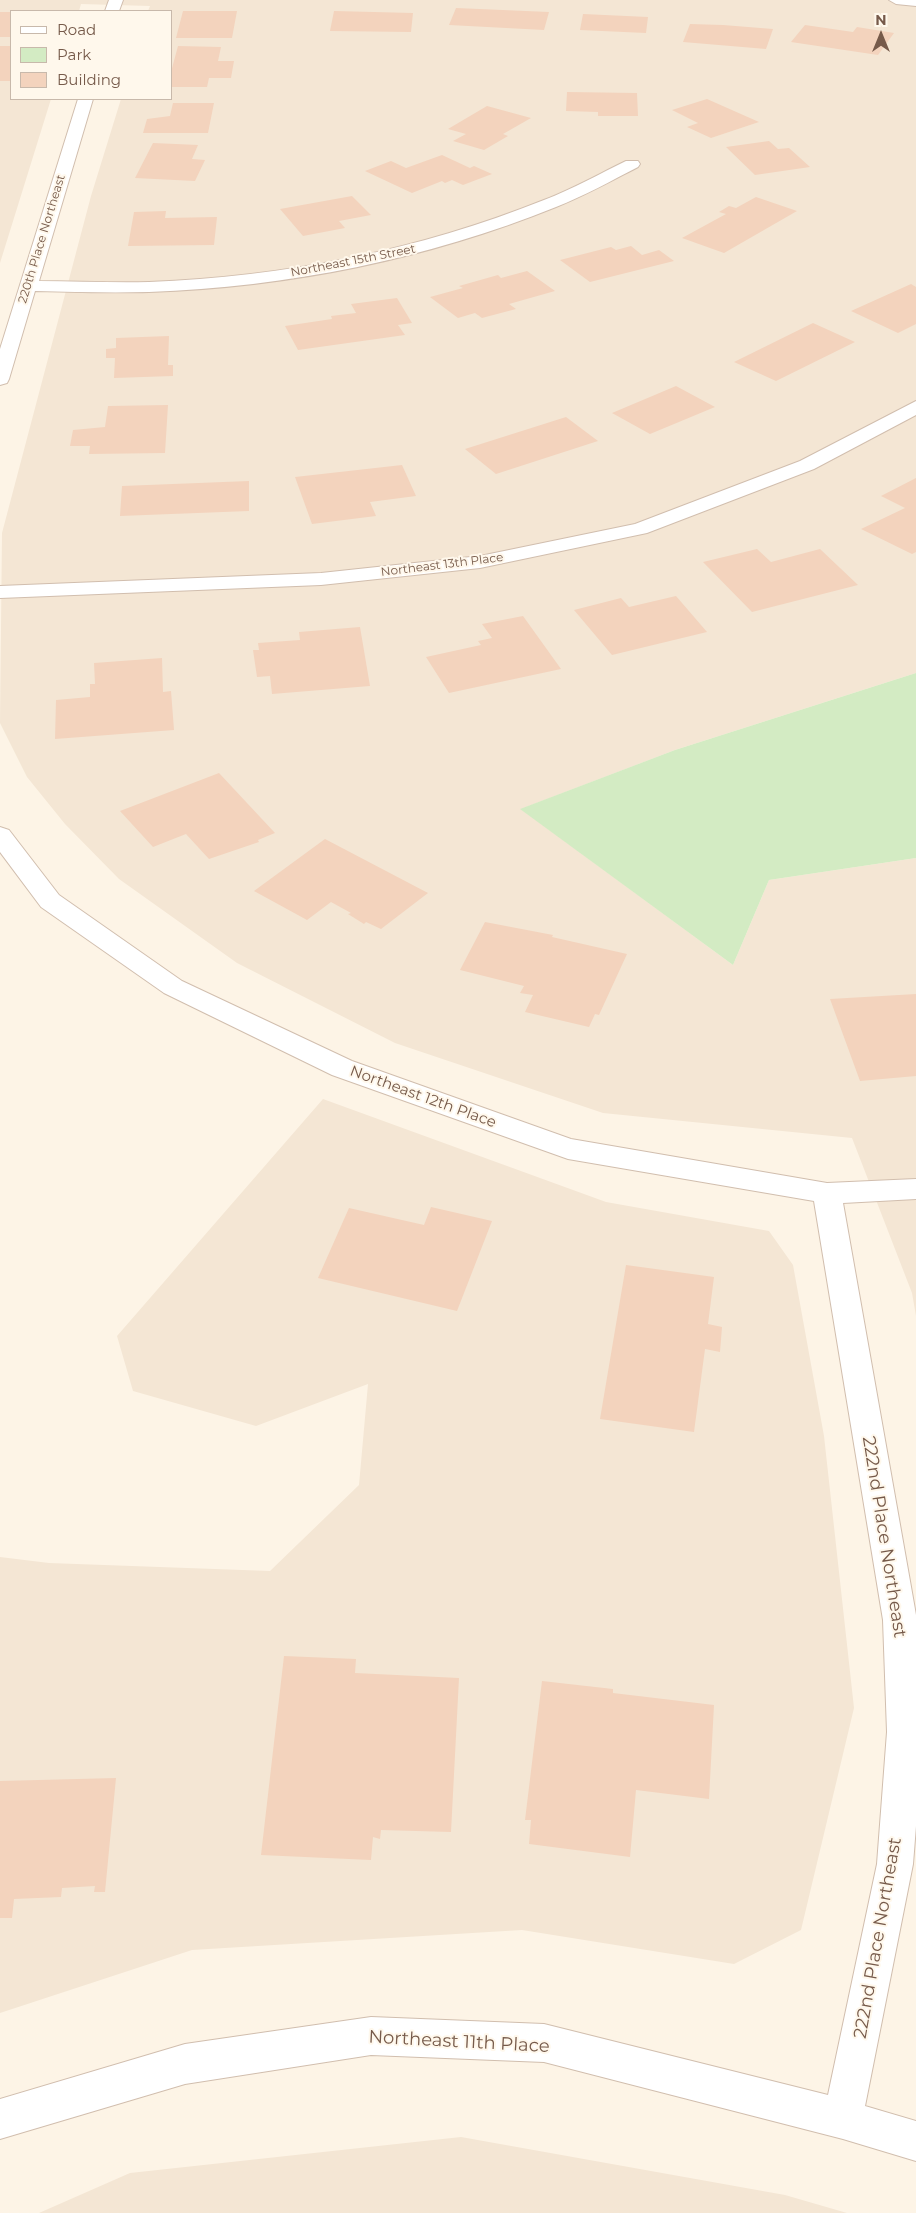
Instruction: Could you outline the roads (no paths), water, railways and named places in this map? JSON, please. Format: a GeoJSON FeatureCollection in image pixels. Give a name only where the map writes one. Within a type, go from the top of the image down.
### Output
{"type":"FeatureCollection","features":[{"type":"Feature","properties":{"kind":"street"},"geometry":{"type":"LineString","coordinates":[[896,0],[916,2]]}},
{"type":"Feature","properties":{"kind":"street","name":"220th Place Northeast"},"geometry":{"type":"LineString","coordinates":[[0,379],[85,100]]}},
{"type":"Feature","properties":{"kind":"street","name":"Northeast 15th Street"},"geometry":{"type":"LineString","coordinates":[[27,286],[165,286],[251,280],[324,270],[396,255],[463,236],[552,204],[632,164]]}},
{"type":"Feature","properties":{"kind":"street","name":"Northeast 13th Place"},"geometry":{"type":"LineString","coordinates":[[0,592],[321,579],[490,560],[640,529],[807,464],[916,407]]}},
{"type":"Feature","properties":{"kind":"street","name":"Northeast 12th Place"},"geometry":{"type":"LineString","coordinates":[[0,835],[50,900],[173,988],[342,1068],[568,1149],[827,1193],[916,1189]]}},
{"type":"Feature","properties":{"kind":"street","name":"222nd Place Northeast"},"geometry":{"type":"LineString","coordinates":[[827,1193],[900,1620],[905,1732],[895,1864],[843,2119]]}},
{"type":"Feature","properties":{"kind":"street","name":"Northeast 11th Place"},"geometry":{"type":"LineString","coordinates":[[0,2119],[185,2064],[371,2036],[544,2043],[843,2119],[916,2141]]}}]}
